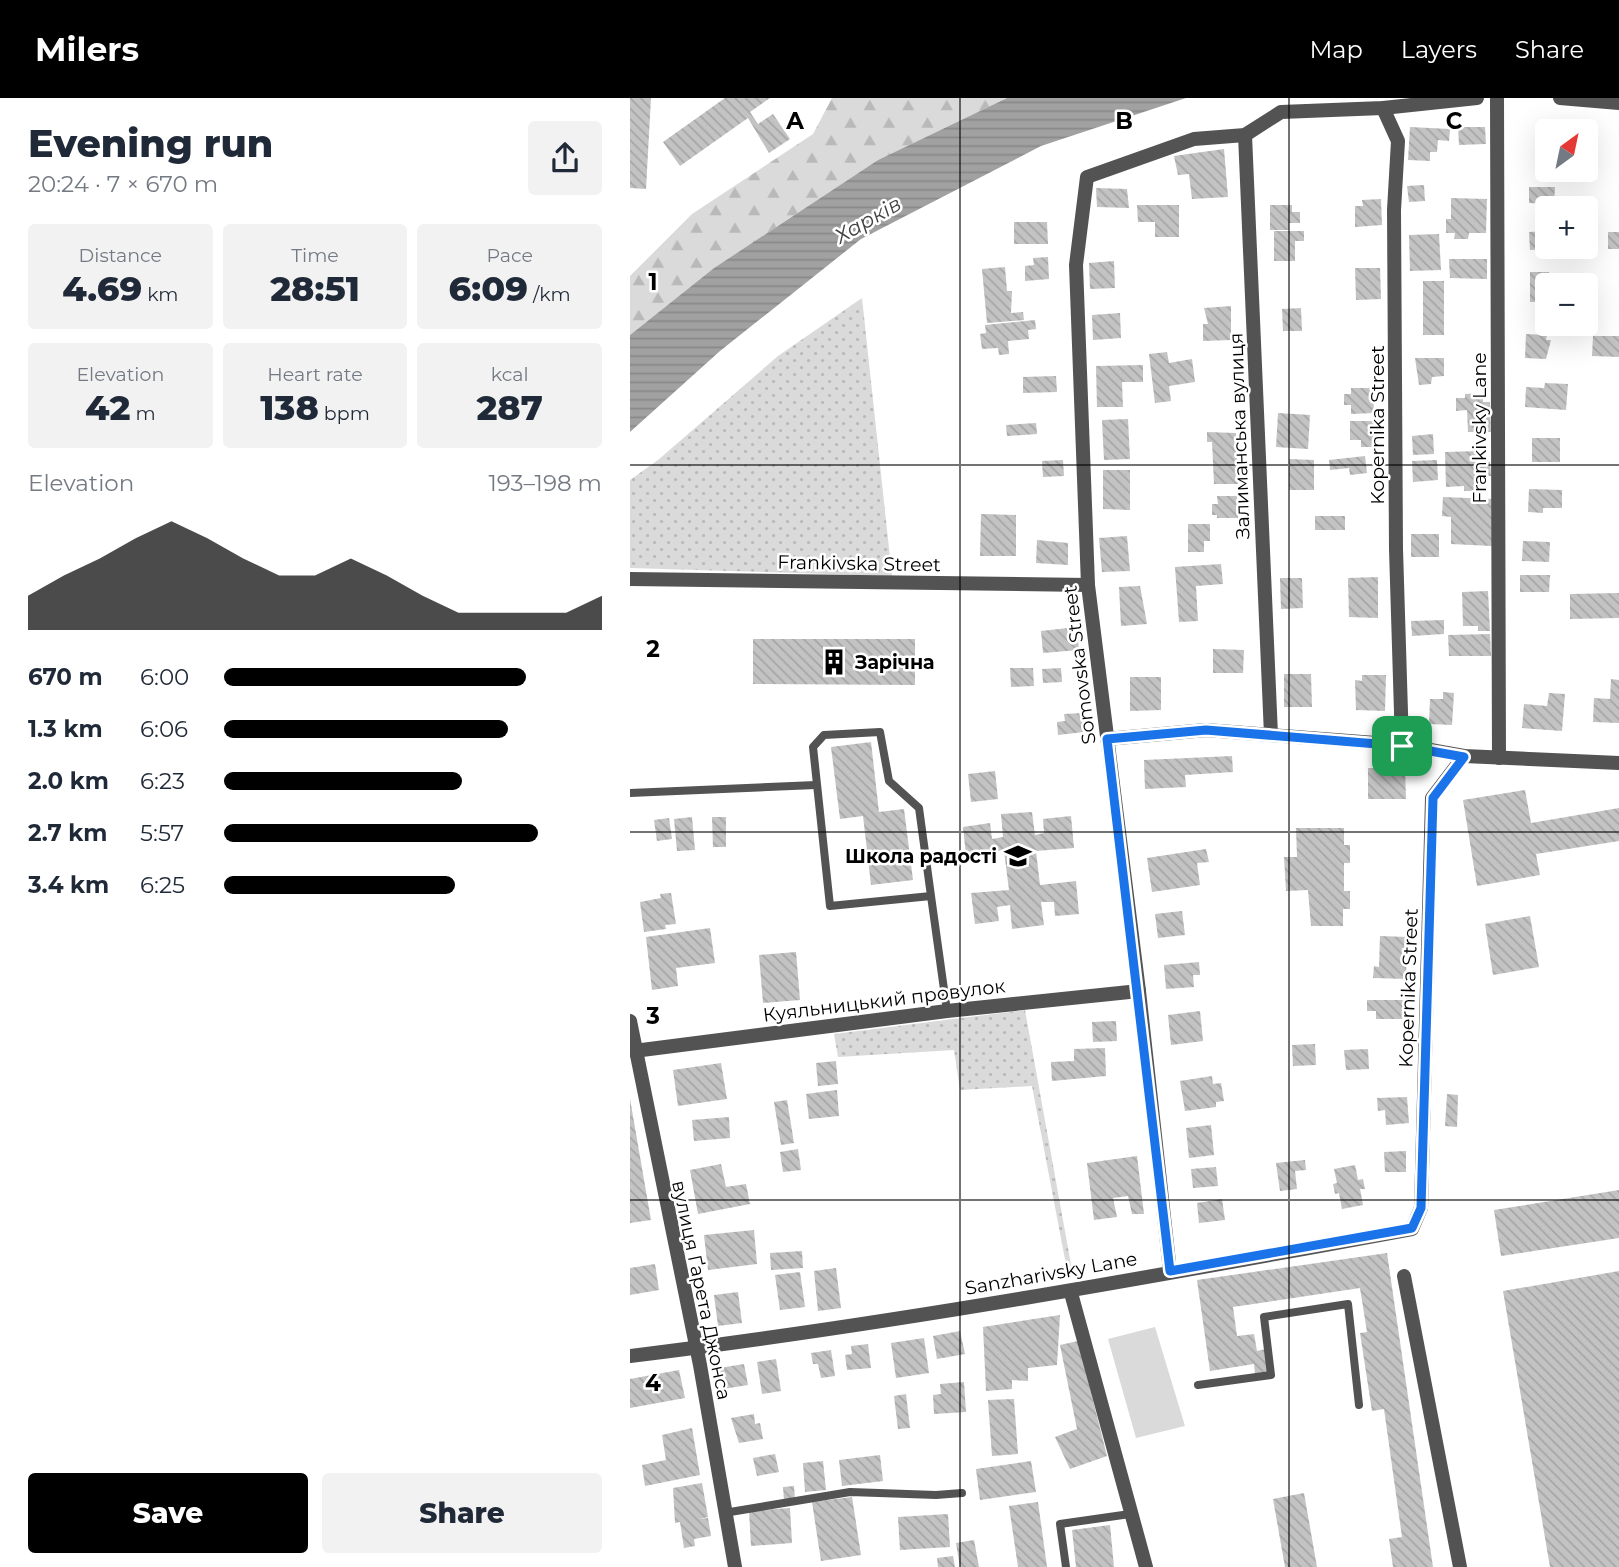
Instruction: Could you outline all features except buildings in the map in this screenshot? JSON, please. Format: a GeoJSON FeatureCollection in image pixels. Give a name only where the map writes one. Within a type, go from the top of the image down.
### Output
{"type":"FeatureCollection","features":[{"type":"Feature","properties":{"kind":"street"},"geometry":{"type":"LineString","coordinates":[[1245,135],[1281,112],[1383,108],[1477,98]]}},
{"type":"Feature","properties":{"kind":"street","name":"Frankivsky Lane"},"geometry":{"type":"LineString","coordinates":[[1497,98],[1499,758]]}},
{"type":"Feature","properties":{"kind":"street"},"geometry":{"type":"LineString","coordinates":[[1560,98],[1619,103]]}},
{"type":"Feature","properties":{"kind":"street","name":"Kopernika Street"},"geometry":{"type":"LineString","coordinates":[[1383,108],[1398,141],[1394,210],[1396,549],[1402,746]]}},
{"type":"Feature","properties":{"kind":"street","name":"Somovska Street"},"geometry":{"type":"LineString","coordinates":[[1170,1271],[1139,991],[1088,585],[1076,265],[1087,177],[1194,139],[1245,135]]}},
{"type":"Feature","properties":{"kind":"street","name":"Залиманська вулиця"},"geometry":{"type":"LineString","coordinates":[[1245,135],[1271,735]]}},
{"type":"Feature","properties":{"kind":"street","name":"Frankivska Street"},"geometry":{"type":"LineString","coordinates":[[630,579],[1088,585]]}},
{"type":"Feature","properties":{"kind":"street"},"geometry":{"type":"LineString","coordinates":[[1107,739],[1206,730],[1402,746],[1464,757],[1619,763]]}},
{"type":"Feature","properties":{"kind":"street","name":"Kopernika Street"},"geometry":{"type":"LineString","coordinates":[[1412,1228],[1421,1208],[1433,798],[1464,757]]}},
{"type":"Feature","properties":{"kind":"street","name":"Куяльницький провулок"},"geometry":{"type":"LineString","coordinates":[[634,1051],[947,1011],[1139,991]]}},
{"type":"Feature","properties":{"kind":"street","name":"вулиця Ґарета Джонса"},"geometry":{"type":"LineString","coordinates":[[630,1021],[696,1348],[735,1567]]}},
{"type":"Feature","properties":{"kind":"street","name":"Sanzharivsky Lane"},"geometry":{"type":"LineString","coordinates":[[630,1356],[1071,1293],[1170,1271],[1412,1228]]}},
{"type":"Feature","properties":{"kind":"street"},"geometry":{"type":"LineString","coordinates":[[1404,1276],[1460,1567]]}},
{"type":"Feature","properties":{"kind":"street"},"geometry":{"type":"LineString","coordinates":[[1071,1293],[1146,1567]]}},
{"type":"Feature","properties":{"kind":"lane"},"geometry":{"type":"LineString","coordinates":[[930,896],[830,906],[813,747],[818,739],[824,735],[880,732],[890,781],[919,808],[947,1011]]}},
{"type":"Feature","properties":{"kind":"lane"},"geometry":{"type":"LineString","coordinates":[[630,793],[817,785]]}},
{"type":"Feature","properties":{"kind":"lane"},"geometry":{"type":"LineString","coordinates":[[1198,1385],[1271,1375],[1264,1317],[1348,1304],[1359,1405]]}},
{"type":"Feature","properties":{"kind":"lane"},"geometry":{"type":"LineString","coordinates":[[724,1513],[850,1492],[936,1496],[962,1493]]}},
{"type":"Feature","properties":{"kind":"lane"},"geometry":{"type":"LineString","coordinates":[[1066,1567],[1060,1524],[1130,1514]]}},
{"type":"Feature","properties":{"kind":"green space"},"geometry":{"type":"Polygon","coordinates":[[[832,98],[1007,98],[878,160],[714,268],[630,335],[630,276],[692,214],[813,134],[832,98]]]}},
{"type":"Feature","properties":{"kind":"green space"},"geometry":{"type":"Polygon","coordinates":[[[862,298],[892,576],[630,568],[630,480],[658,460],[778,356],[862,298]]]}},
{"type":"Feature","properties":{"kind":"green space"},"geometry":{"type":"Polygon","coordinates":[[[1025,1010],[1072,1270],[1067,1270],[1032,1086],[960,1090],[954,1050],[838,1057],[834,1034],[1025,1010]]]}},
{"type":"Feature","properties":{"kind":"green space"},"geometry":{"type":"Polygon","coordinates":[[[1155,1327],[1185,1426],[1136,1438],[1108,1339],[1155,1327]]]}},
{"type":"Feature","properties":{"kind":"water","name":"Харків"},"geometry":{"type":"Polygon","coordinates":[[[1007,98],[1186,98],[1041,146],[861,239],[720,351],[630,432],[630,335],[714,268],[878,160],[1007,98]]]}},
{"type":"Feature","properties":{"kind":"place","name":"Зарічна"},"geometry":{"type":"Point","coordinates":[834,662]}},
{"type":"Feature","properties":{"kind":"place","name":"Школа радості"},"geometry":{"type":"Point","coordinates":[1018,856]}},
{"type":"Feature","properties":{"kind":"route"},"geometry":{"type":"LineString","coordinates":[[1206,730],[1402,746],[1464,757],[1433,798],[1421,1208],[1412,1228],[1170,1271],[1139,991],[1107,739],[1206,730]]}}]}
